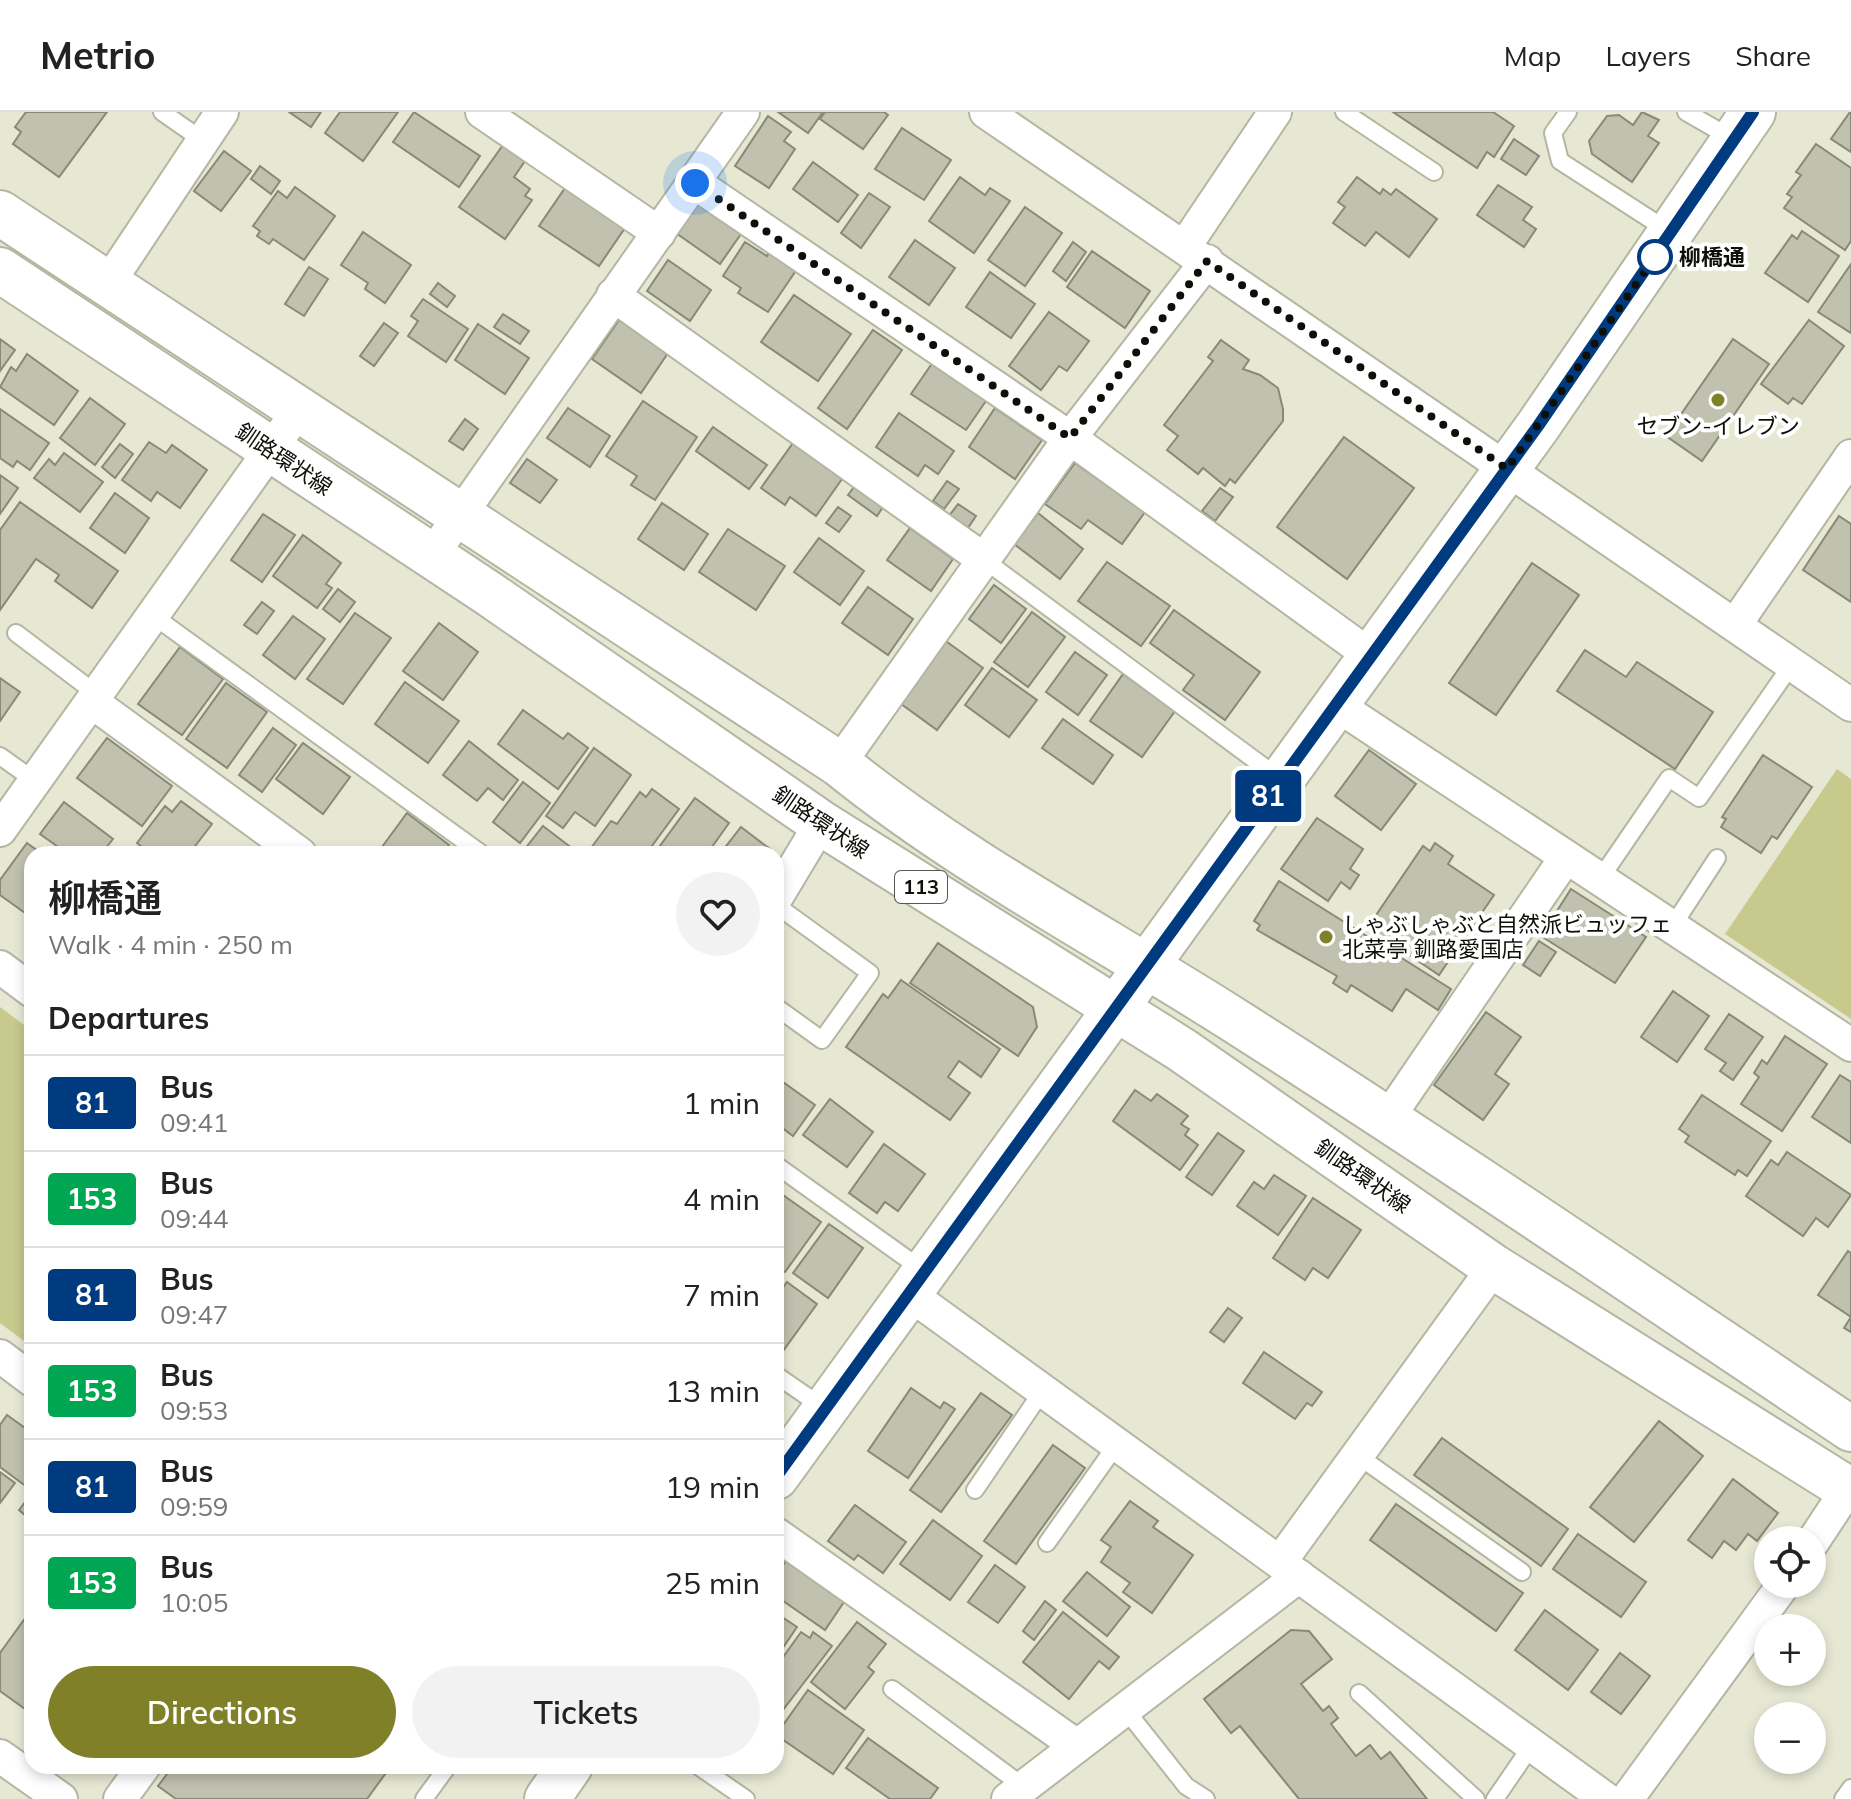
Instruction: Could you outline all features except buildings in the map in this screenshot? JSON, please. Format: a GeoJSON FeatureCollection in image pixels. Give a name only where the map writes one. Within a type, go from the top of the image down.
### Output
{"type":"FeatureCollection","features":[{"type":"Feature","properties":{"kind":"main road"},"geometry":{"type":"LineString","coordinates":[[784,1466],[1507,469],[1744,126]]}},
{"type":"Feature","properties":{"kind":"main road","name":"113"},"geometry":{"type":"LineString","coordinates":[[0,213],[109,282],[458,517],[839,764],[903,815],[1388,1118],[1851,1429]]}},
{"type":"Feature","properties":{"kind":"main road","name":"釧路環状線"},"geometry":{"type":"LineString","coordinates":[[0,270],[430,558],[488,593],[821,823],[1182,1050],[1494,1267],[1850,1488]]}},
{"type":"Feature","properties":{"kind":"main road"},"geometry":{"type":"LineString","coordinates":[[547,1799],[564,1774]]}},
{"type":"Feature","properties":{"kind":"street"},"geometry":{"type":"LineString","coordinates":[[109,282],[222,112]]}},
{"type":"Feature","properties":{"kind":"street"},"geometry":{"type":"LineString","coordinates":[[482,112],[659,233]]}},
{"type":"Feature","properties":{"kind":"street"},"geometry":{"type":"LineString","coordinates":[[430,558],[743,112]]}},
{"type":"Feature","properties":{"kind":"street"},"geometry":{"type":"LineString","coordinates":[[986,112],[1196,253],[1851,705]]}},
{"type":"Feature","properties":{"kind":"street"},"geometry":{"type":"LineString","coordinates":[[839,764],[1070,438],[1196,253],[1275,112]]}},
{"type":"Feature","properties":{"kind":"street"},"geometry":{"type":"LineString","coordinates":[[695,183],[1070,438],[1371,656]]}},
{"type":"Feature","properties":{"kind":"street"},"geometry":{"type":"LineString","coordinates":[[613,295],[983,559]]}},
{"type":"Feature","properties":{"kind":"street"},"geometry":{"type":"LineString","coordinates":[[0,830],[155,617],[298,411]]}},
{"type":"Feature","properties":{"kind":"street"},"geometry":{"type":"LineString","coordinates":[[1735,625],[1851,456]]}},
{"type":"Feature","properties":{"kind":"street"},"geometry":{"type":"LineString","coordinates":[[95,699],[289,846]]}},
{"type":"Feature","properties":{"kind":"street"},"geometry":{"type":"LineString","coordinates":[[1335,704],[1851,1045]]}},
{"type":"Feature","properties":{"kind":"street"},"geometry":{"type":"LineString","coordinates":[[784,885],[821,823]]}},
{"type":"Feature","properties":{"kind":"street"},"geometry":{"type":"LineString","coordinates":[[1388,1118],[1566,857]]}},
{"type":"Feature","properties":{"kind":"street"},"geometry":{"type":"LineString","coordinates":[[0,967],[24,985]]}},
{"type":"Feature","properties":{"kind":"street"},"geometry":{"type":"LineString","coordinates":[[1016,1793],[1125,1709],[1290,1569],[1357,1455],[1494,1267]]}},
{"type":"Feature","properties":{"kind":"street"},"geometry":{"type":"LineString","coordinates":[[916,1282],[1043,1390],[1606,1799]]}},
{"type":"Feature","properties":{"kind":"street"},"geometry":{"type":"LineString","coordinates":[[0,1356],[24,1374]]}},
{"type":"Feature","properties":{"kind":"street"},"geometry":{"type":"LineString","coordinates":[[1824,1526],[1850,1488]]}},
{"type":"Feature","properties":{"kind":"street"},"geometry":{"type":"LineString","coordinates":[[784,1540],[1077,1746]]}},
{"type":"Feature","properties":{"kind":"street"},"geometry":{"type":"LineString","coordinates":[[1627,1799],[1774,1598]]}},
{"type":"Feature","properties":{"kind":"street"},"geometry":{"type":"LineString","coordinates":[[0,1756],[24,1773]]}},
{"type":"Feature","properties":{"kind":"street"},"geometry":{"type":"LineString","coordinates":[[26,1774],[61,1799]]}},
{"type":"Feature","properties":{"kind":"street"},"geometry":{"type":"LineString","coordinates":[[120,1799],[138,1774]]}},
{"type":"Feature","properties":{"kind":"lane"},"geometry":{"type":"LineString","coordinates":[[162,112],[202,140]]}},
{"type":"Feature","properties":{"kind":"lane"},"geometry":{"type":"LineString","coordinates":[[1344,112],[1434,172]]}},
{"type":"Feature","properties":{"kind":"lane"},"geometry":{"type":"LineString","coordinates":[[1568,112],[1553,133],[1560,161],[1671,233]]}},
{"type":"Feature","properties":{"kind":"lane"},"geometry":{"type":"LineString","coordinates":[[1686,112],[1744,126]]}},
{"type":"Feature","properties":{"kind":"lane"},"geometry":{"type":"LineString","coordinates":[[983,559],[1280,779]]}},
{"type":"Feature","properties":{"kind":"lane"},"geometry":{"type":"LineString","coordinates":[[155,617],[471,846]]}},
{"type":"Feature","properties":{"kind":"lane"},"geometry":{"type":"LineString","coordinates":[[16,633],[95,699]]}},
{"type":"Feature","properties":{"kind":"lane"},"geometry":{"type":"LineString","coordinates":[[1600,879],[1669,778],[1699,798],[1792,664]]}},
{"type":"Feature","properties":{"kind":"lane"},"geometry":{"type":"LineString","coordinates":[[0,756],[35,781]]}},
{"type":"Feature","properties":{"kind":"lane"},"geometry":{"type":"LineString","coordinates":[[1672,927],[1717,858]]}},
{"type":"Feature","properties":{"kind":"lane"},"geometry":{"type":"LineString","coordinates":[[784,911],[870,973],[822,1040],[784,1013]]}},
{"type":"Feature","properties":{"kind":"lane"},"geometry":{"type":"LineString","coordinates":[[784,1172],[916,1282]]}},
{"type":"Feature","properties":{"kind":"lane"},"geometry":{"type":"LineString","coordinates":[[784,1381],[825,1409]]}},
{"type":"Feature","properties":{"kind":"lane"},"geometry":{"type":"LineString","coordinates":[[975,1490],[1043,1390]]}},
{"type":"Feature","properties":{"kind":"lane"},"geometry":{"type":"LineString","coordinates":[[1047,1543],[1117,1444]]}},
{"type":"Feature","properties":{"kind":"lane"},"geometry":{"type":"LineString","coordinates":[[1357,1455],[1522,1572]]}},
{"type":"Feature","properties":{"kind":"lane"},"geometry":{"type":"LineString","coordinates":[[892,1689],[1016,1793]]}},
{"type":"Feature","properties":{"kind":"lane"},"geometry":{"type":"LineString","coordinates":[[1359,1693],[1476,1799]]}},
{"type":"Feature","properties":{"kind":"lane"},"geometry":{"type":"LineString","coordinates":[[1125,1709],[1186,1786],[1206,1799]]}},
{"type":"Feature","properties":{"kind":"lane"},"geometry":{"type":"LineString","coordinates":[[1495,1799],[1532,1745]]}},
{"type":"Feature","properties":{"kind":"lane"},"geometry":{"type":"LineString","coordinates":[[424,1799],[442,1774]]}},
{"type":"Feature","properties":{"kind":"lane"},"geometry":{"type":"LineString","coordinates":[[710,1774],[746,1799]]}},
{"type":"Feature","properties":{"kind":"lane"},"geometry":{"type":"LineString","coordinates":[[1843,1799],[1851,1788]]}},
{"type":"Feature","properties":{"kind":"green space"},"geometry":{"type":"Polygon","coordinates":[[[1837,769],[1851,779],[1851,1019],[1725,934],[1837,769]]]}},
{"type":"Feature","properties":{"kind":"green space"},"geometry":{"type":"Polygon","coordinates":[[[0,1007],[24,1025],[24,1341],[0,1323],[0,1007]]]}},
{"type":"Feature","properties":{"kind":"bus line","name":"81"},"geometry":{"type":"LineString","coordinates":[[784,1466],[1075,1060],[1538,426],[1753,112]]}},
{"type":"Feature","properties":{"kind":"place","name":"柳橋通"},"geometry":{"type":"Point","coordinates":[1655,257]}},
{"type":"Feature","properties":{"kind":"place","name":"セブン-イレブン"},"geometry":{"type":"Point","coordinates":[1718,400]}},
{"type":"Feature","properties":{"kind":"place","name":"しゃぶしゃぶと自然派ビュッフェ 北菜亭 釧路愛国店"},"geometry":{"type":"Point","coordinates":[1326,937]}},
{"type":"Feature","properties":{"kind":"route"},"geometry":{"type":"LineString","coordinates":[[695,183],[1070,438],[1207,261],[1507,469],[1655,257]]}}]}
